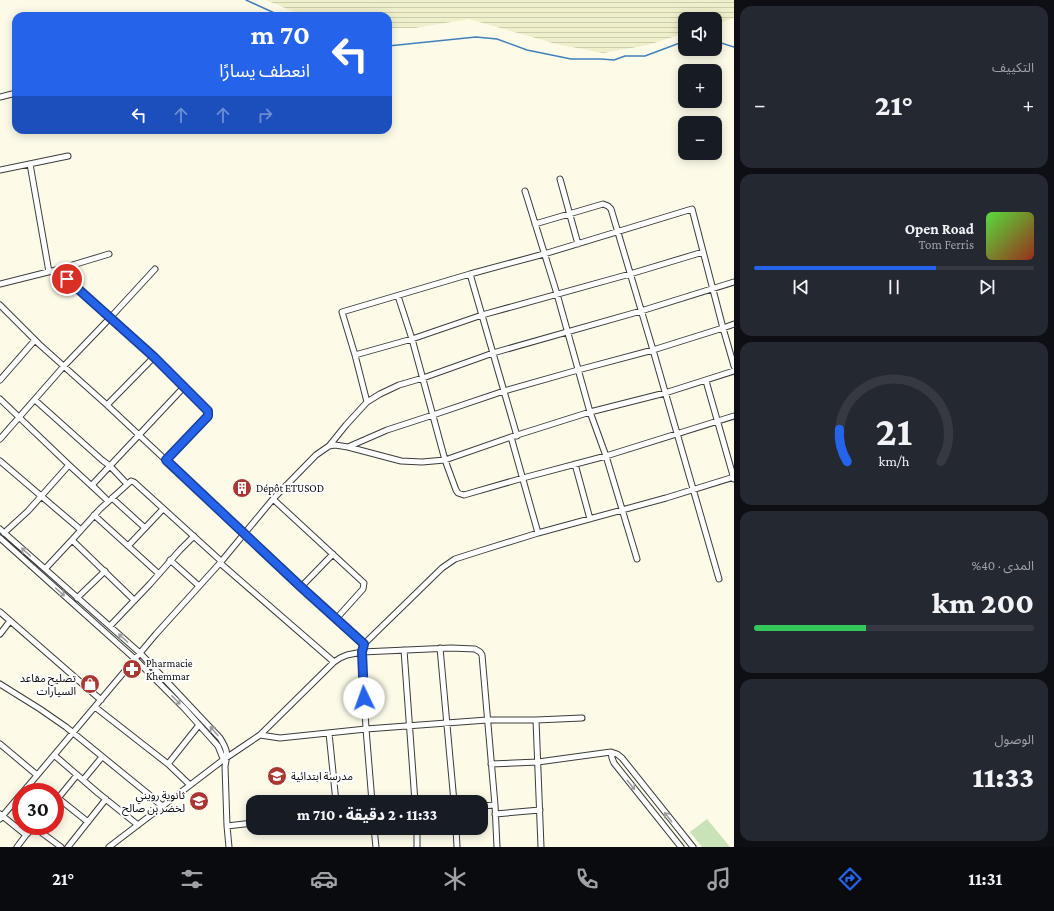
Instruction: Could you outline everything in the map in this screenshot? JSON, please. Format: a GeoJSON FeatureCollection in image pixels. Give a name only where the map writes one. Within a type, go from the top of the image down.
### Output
{"type":"FeatureCollection","features":[{"type":"Feature","properties":{"kind":"street"},"geometry":{"type":"LineString","coordinates":[[0,97],[12,94]]}},
{"type":"Feature","properties":{"kind":"street"},"geometry":{"type":"LineString","coordinates":[[0,170],[68,156]]}},
{"type":"Feature","properties":{"kind":"street"},"geometry":{"type":"LineString","coordinates":[[30,164],[49,272]]}},
{"type":"Feature","properties":{"kind":"street"},"geometry":{"type":"LineString","coordinates":[[560,179],[578,244]]}},
{"type":"Feature","properties":{"kind":"street"},"geometry":{"type":"LineString","coordinates":[[525,191],[557,294],[590,412],[606,456],[637,559]]}},
{"type":"Feature","properties":{"kind":"street"},"geometry":{"type":"LineString","coordinates":[[535,224],[603,204],[606,204],[611,209],[719,580]]}},
{"type":"Feature","properties":{"kind":"street"},"geometry":{"type":"LineString","coordinates":[[367,402],[342,312],[578,244],[692,209],[734,366]]}},
{"type":"Feature","properties":{"kind":"street"},"geometry":{"type":"LineString","coordinates":[[355,355],[412,339],[482,315],[703,252]]}},
{"type":"Feature","properties":{"kind":"street"},"geometry":{"type":"LineString","coordinates":[[0,284],[49,272],[109,254]]}},
{"type":"Feature","properties":{"kind":"street"},"geometry":{"type":"LineString","coordinates":[[0,439],[64,366],[155,269]]}},
{"type":"Feature","properties":{"kind":"street"},"geometry":{"type":"LineString","coordinates":[[56,270],[154,357],[206,409],[208,414],[204,420],[166,460]]}},
{"type":"Feature","properties":{"kind":"street"},"geometry":{"type":"LineString","coordinates":[[470,274],[517,436]]}},
{"type":"Feature","properties":{"kind":"street"},"geometry":{"type":"LineString","coordinates":[[30,783],[140,653],[274,499],[316,455],[329,446],[367,402],[399,385],[423,378],[493,352],[641,311],[734,282]]}},
{"type":"Feature","properties":{"kind":"street"},"geometry":{"type":"LineString","coordinates":[[398,296],[412,339],[445,460],[456,490],[461,494],[464,495],[606,456],[734,416]]}},
{"type":"Feature","properties":{"kind":"street"},"geometry":{"type":"LineString","coordinates":[[0,305],[35,340],[364,644]]}},
{"type":"Feature","properties":{"kind":"street"},"geometry":{"type":"LineString","coordinates":[[348,447],[387,430],[433,416],[504,391],[653,350],[734,324]]}},
{"type":"Feature","properties":{"kind":"street"},"geometry":{"type":"LineString","coordinates":[[0,380],[35,340]]}},
{"type":"Feature","properties":{"kind":"street"},"geometry":{"type":"LineString","coordinates":[[108,406],[154,357]]}},
{"type":"Feature","properties":{"kind":"street"},"geometry":{"type":"LineString","coordinates":[[329,446],[335,445],[348,447],[401,461],[422,462],[445,460],[590,412],[665,393],[734,372]]}},
{"type":"Feature","properties":{"kind":"street"},"geometry":{"type":"LineString","coordinates":[[371,795],[362,652],[364,644],[431,578],[455,559],[538,533],[734,478],[706,381]]}},
{"type":"Feature","properties":{"kind":"street"},"geometry":{"type":"LineString","coordinates":[[110,499],[92,485],[184,387]]}},
{"type":"Feature","properties":{"kind":"street"},"geometry":{"type":"LineString","coordinates":[[0,399],[69,465],[145,528]]}},
{"type":"Feature","properties":{"kind":"street"},"geometry":{"type":"LineString","coordinates":[[35,400],[110,466],[127,484]]}},
{"type":"Feature","properties":{"kind":"street"},"geometry":{"type":"LineString","coordinates":[[512,437],[538,533]]}},
{"type":"Feature","properties":{"kind":"street"},"geometry":{"type":"LineString","coordinates":[[0,461],[81,530]]}},
{"type":"Feature","properties":{"kind":"street"},"geometry":{"type":"LineString","coordinates":[[575,464],[590,519]]}},
{"type":"Feature","properties":{"kind":"street"},"geometry":{"type":"LineString","coordinates":[[69,465],[28,511],[2,531],[140,653],[212,729],[225,746],[227,751],[227,826],[229,847]]}},
{"type":"Feature","properties":{"kind":"street"},"geometry":{"type":"LineString","coordinates":[[45,569],[110,499],[130,481],[134,482],[194,536],[220,562],[334,662]]}},
{"type":"Feature","properties":{"kind":"street"},"geometry":{"type":"LineString","coordinates":[[274,499],[364,583],[363,589],[336,619]]}},
{"type":"Feature","properties":{"kind":"street"},"geometry":{"type":"LineString","coordinates":[[128,546],[163,509]]}},
{"type":"Feature","properties":{"kind":"street"},"geometry":{"type":"LineString","coordinates":[[94,515],[159,574]]}},
{"type":"Feature","properties":{"kind":"street"},"geometry":{"type":"LineString","coordinates":[[110,626],[194,536]]}},
{"type":"Feature","properties":{"kind":"street"},"geometry":{"type":"LineString","coordinates":[[0,538],[135,659],[184,708],[218,746],[226,758]]}},
{"type":"Feature","properties":{"kind":"street"},"geometry":{"type":"LineString","coordinates":[[72,540],[134,600]]}},
{"type":"Feature","properties":{"kind":"street"},"geometry":{"type":"LineString","coordinates":[[301,587],[333,554]]}},
{"type":"Feature","properties":{"kind":"street"},"geometry":{"type":"LineString","coordinates":[[170,560],[198,586]]}},
{"type":"Feature","properties":{"kind":"street"},"geometry":{"type":"LineString","coordinates":[[78,598],[105,571]]}},
{"type":"Feature","properties":{"kind":"street"},"geometry":{"type":"LineString","coordinates":[[0,612],[101,700]]}},
{"type":"Feature","properties":{"kind":"street"},"geometry":{"type":"LineString","coordinates":[[0,634],[10,621]]}},
{"type":"Feature","properties":{"kind":"street"},"geometry":{"type":"LineString","coordinates":[[440,648],[453,795]]}},
{"type":"Feature","properties":{"kind":"street"},"geometry":{"type":"LineString","coordinates":[[109,847],[226,758],[260,736],[334,662],[340,658],[362,652],[440,648],[475,649],[482,655],[495,805],[497,847]]}},
{"type":"Feature","properties":{"kind":"street"},"geometry":{"type":"LineString","coordinates":[[404,650],[415,795]]}},
{"type":"Feature","properties":{"kind":"street"},"geometry":{"type":"LineString","coordinates":[[1,688],[40,709],[73,732],[162,806]]}},
{"type":"Feature","properties":{"kind":"street"},"geometry":{"type":"LineString","coordinates":[[95,706],[168,764],[190,785]]}},
{"type":"Feature","properties":{"kind":"street"},"geometry":{"type":"LineString","coordinates":[[260,736],[280,738],[366,729],[487,720],[582,718]]}},
{"type":"Feature","properties":{"kind":"street"},"geometry":{"type":"LineString","coordinates":[[536,720],[541,847]]}},
{"type":"Feature","properties":{"kind":"street"},"geometry":{"type":"LineString","coordinates":[[168,764],[199,725]]}},
{"type":"Feature","properties":{"kind":"street"},"geometry":{"type":"LineString","coordinates":[[329,733],[335,795]]}},
{"type":"Feature","properties":{"kind":"street"},"geometry":{"type":"LineString","coordinates":[[0,744],[37,775]]}},
{"type":"Feature","properties":{"kind":"street"},"geometry":{"type":"LineString","coordinates":[[491,764],[538,762],[611,752],[617,754],[622,758],[692,847]]}},
{"type":"Feature","properties":{"kind":"street"},"geometry":{"type":"LineString","coordinates":[[611,752],[612,758],[616,765],[681,847]]}},
{"type":"Feature","properties":{"kind":"street"},"geometry":{"type":"LineString","coordinates":[[54,755],[138,825]]}},
{"type":"Feature","properties":{"kind":"street"},"geometry":{"type":"LineString","coordinates":[[83,780],[102,757]]}},
{"type":"Feature","properties":{"kind":"street"},"geometry":{"type":"LineString","coordinates":[[64,790],[77,775]]}},
{"type":"Feature","properties":{"kind":"street"},"geometry":{"type":"LineString","coordinates":[[68,847],[106,799]]}},
{"type":"Feature","properties":{"kind":"street"},"geometry":{"type":"LineString","coordinates":[[12,804],[1,816],[12,824]]}},
{"type":"Feature","properties":{"kind":"street"},"geometry":{"type":"LineString","coordinates":[[488,806],[495,805]]}},
{"type":"Feature","properties":{"kind":"street"},"geometry":{"type":"LineString","coordinates":[[64,806],[88,822]]}},
{"type":"Feature","properties":{"kind":"street"},"geometry":{"type":"LineString","coordinates":[[495,814],[540,810]]}},
{"type":"Feature","properties":{"kind":"street"},"geometry":{"type":"LineString","coordinates":[[227,826],[246,824]]}},
{"type":"Feature","properties":{"kind":"street"},"geometry":{"type":"LineString","coordinates":[[17,847],[26,835]]}},
{"type":"Feature","properties":{"kind":"street"},"geometry":{"type":"LineString","coordinates":[[46,835],[61,847]]}},
{"type":"Feature","properties":{"kind":"street"},"geometry":{"type":"LineString","coordinates":[[375,835],[376,847]]}},
{"type":"Feature","properties":{"kind":"street"},"geometry":{"type":"LineString","coordinates":[[417,835],[417,847]]}},
{"type":"Feature","properties":{"kind":"street"},"geometry":{"type":"LineString","coordinates":[[456,835],[457,847]]}},
{"type":"Feature","properties":{"kind":"green space"},"geometry":{"type":"Polygon","coordinates":[[[266,0],[734,0],[734,18],[722,22],[722,12],[678,12],[678,35],[648,45],[603,53],[556,44],[469,19],[415,28],[392,28],[392,12],[294,12],[266,0]]]}},
{"type":"Feature","properties":{"kind":"green space"},"geometry":{"type":"Polygon","coordinates":[[[707,819],[730,847],[702,847],[690,832],[707,819]]]}},
{"type":"Feature","properties":{"kind":"waterway"},"geometry":{"type":"LineString","coordinates":[[246,0],[272,12]]}},
{"type":"Feature","properties":{"kind":"waterway"},"geometry":{"type":"LineString","coordinates":[[392,46],[476,37],[497,39],[527,50],[571,59],[614,60],[625,56],[645,56],[678,44]]}},
{"type":"Feature","properties":{"kind":"waterway"},"geometry":{"type":"LineString","coordinates":[[722,43],[734,47]]}},
{"type":"Feature","properties":{"kind":"place","name":"Dépôt ETUSOD"},"geometry":{"type":"Point","coordinates":[242,488]}},
{"type":"Feature","properties":{"kind":"place","name":"Pharmacie Khemmar"},"geometry":{"type":"Point","coordinates":[132,669]}},
{"type":"Feature","properties":{"kind":"place","name":"تصليح مقاعد السيارات"},"geometry":{"type":"Point","coordinates":[90,684]}},
{"type":"Feature","properties":{"kind":"place","name":"مدرسة ابتدائية"},"geometry":{"type":"Point","coordinates":[277,776]}},
{"type":"Feature","properties":{"kind":"place","name":"ثانوية رويني لخضر بن صالح"},"geometry":{"type":"Point","coordinates":[199,801]}},
{"type":"Feature","properties":{"kind":"route"},"geometry":{"type":"LineString","coordinates":[[67,279],[154,357],[208,411],[208,416],[166,460],[364,644],[362,652],[364,698]]}}]}
